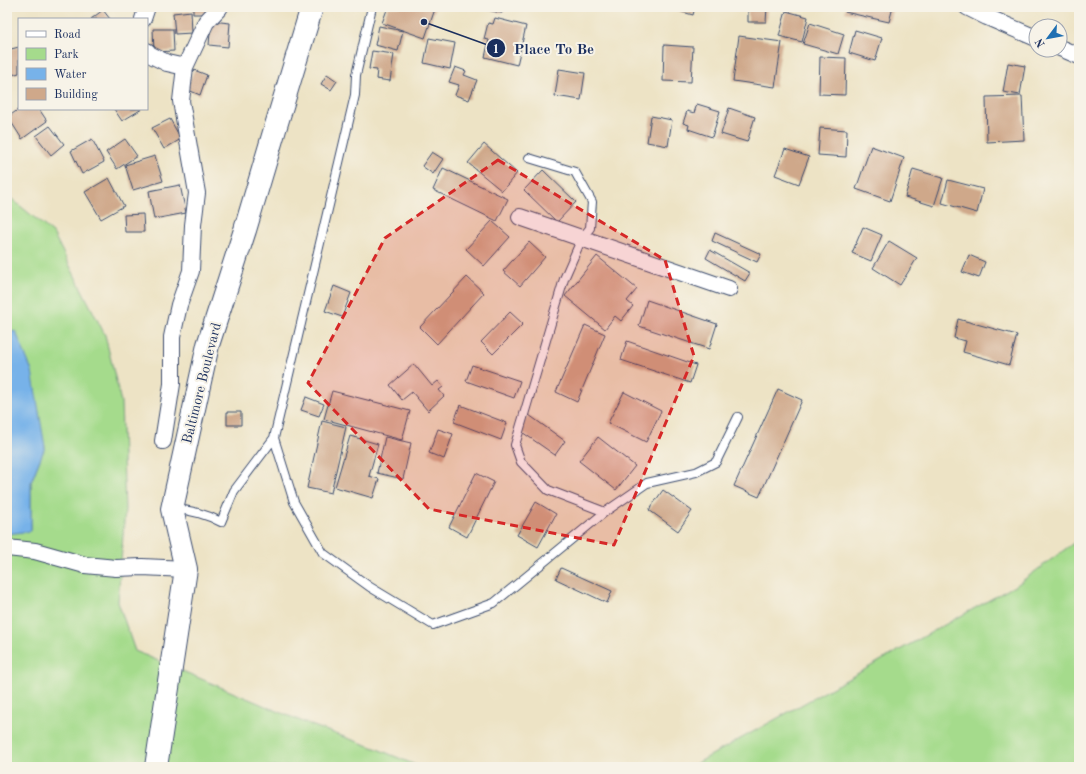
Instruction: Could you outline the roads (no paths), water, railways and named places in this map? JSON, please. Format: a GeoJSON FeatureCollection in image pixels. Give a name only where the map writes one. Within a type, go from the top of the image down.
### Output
{"type":"FeatureCollection","features":[{"type":"Feature","properties":{"kind":"highway","name":"Baltimore Boulevard"},"geometry":{"type":"LineString","coordinates":[[156,767],[186,569],[172,509],[208,345],[245,230],[274,129],[312,7]]}},
{"type":"Feature","properties":{"kind":"street"},"geometry":{"type":"LineString","coordinates":[[143,18],[147,7]]}},
{"type":"Feature","properties":{"kind":"street"},"geometry":{"type":"LineString","coordinates":[[163,441],[172,384],[172,337],[179,305],[191,271],[193,225],[197,193],[180,101],[185,67],[206,22],[220,7]]}},
{"type":"Feature","properties":{"kind":"street"},"geometry":{"type":"LineString","coordinates":[[967,7],[1028,35]]}},
{"type":"Feature","properties":{"kind":"street"},"geometry":{"type":"LineString","coordinates":[[1068,51],[1079,56]]}},
{"type":"Feature","properties":{"kind":"street"},"geometry":{"type":"LineString","coordinates":[[148,54],[167,63],[185,67]]}},
{"type":"Feature","properties":{"kind":"street"},"geometry":{"type":"LineString","coordinates":[[520,217],[729,289]]}},
{"type":"Feature","properties":{"kind":"street"},"geometry":{"type":"LineString","coordinates":[[7,548],[35,551],[86,565],[116,568],[142,567],[186,569]]}},
{"type":"Feature","properties":{"kind":"lane"},"geometry":{"type":"LineString","coordinates":[[172,509],[186,510],[210,516],[220,522],[234,492],[274,438],[355,94],[356,75],[372,7]]}},
{"type":"Feature","properties":{"kind":"lane"},"geometry":{"type":"LineString","coordinates":[[529,158],[575,172],[592,202],[590,228],[582,238],[564,279],[515,444],[521,462],[548,490],[605,512]]}},
{"type":"Feature","properties":{"kind":"lane"},"geometry":{"type":"LineString","coordinates":[[274,438],[294,502],[323,553],[370,587],[433,625],[494,603],[605,512],[647,483],[696,472],[716,462],[738,417]]}},
{"type":"Feature","properties":{"kind":"water"},"geometry":{"type":"Polygon","coordinates":[[[7,330],[16,332],[32,371],[45,447],[31,482],[31,531],[7,534],[7,330]]]}},
{"type":"Feature","properties":{"kind":"place","name":"Place To Be"},"geometry":{"type":"Point","coordinates":[424,22]}}]}
